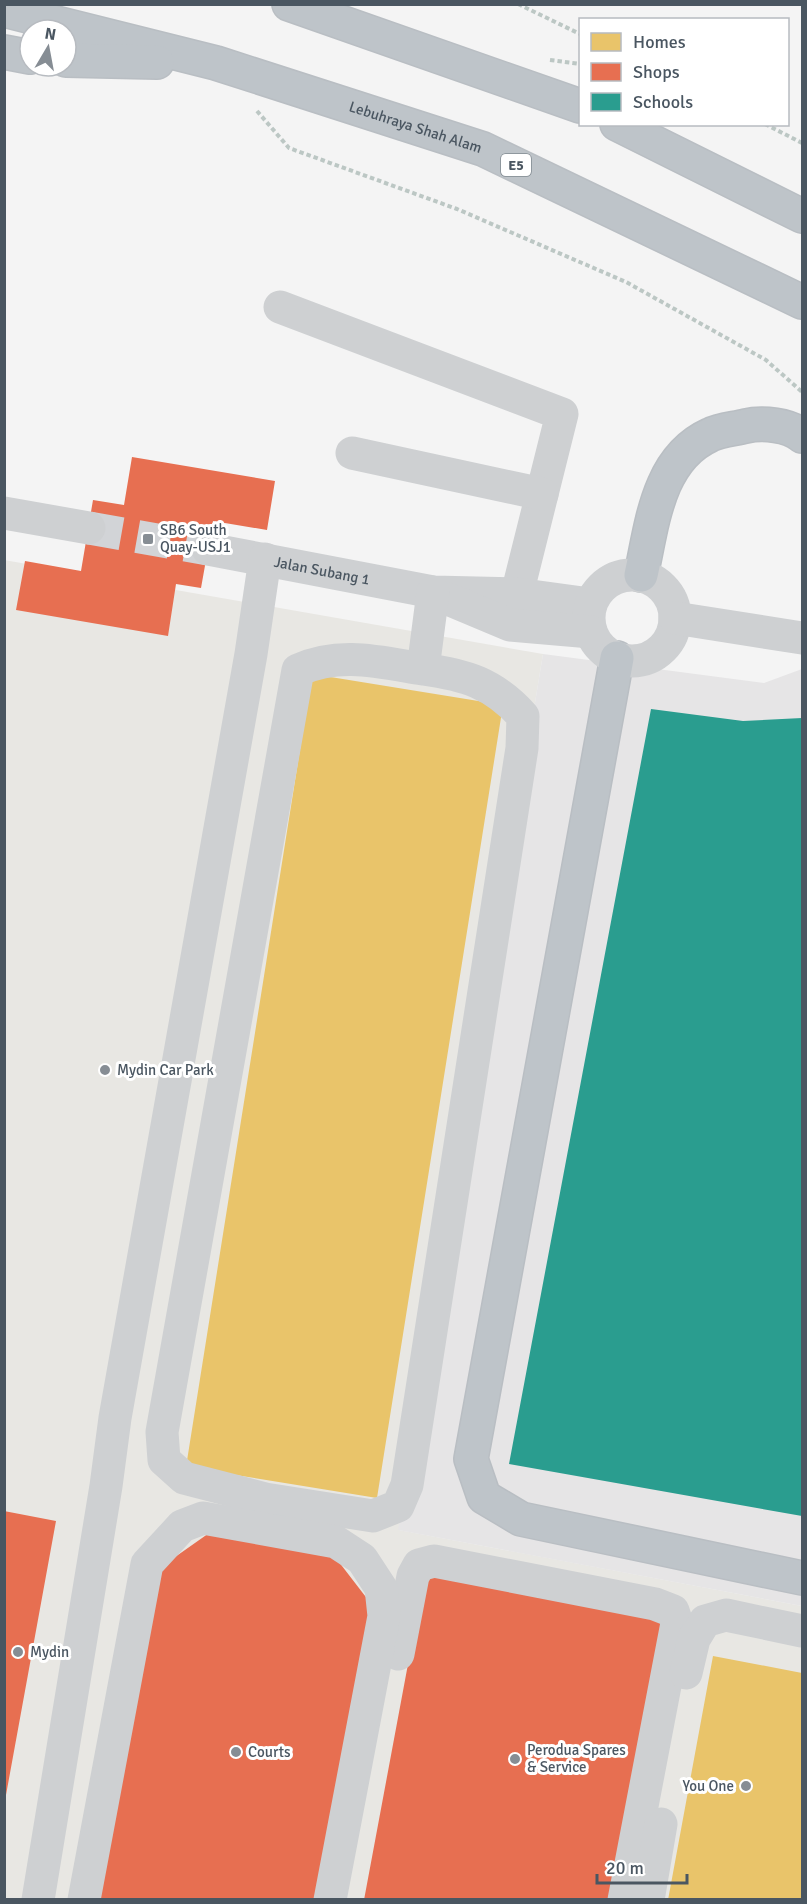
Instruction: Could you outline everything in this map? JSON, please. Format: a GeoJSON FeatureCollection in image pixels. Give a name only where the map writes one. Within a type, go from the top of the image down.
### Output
{"type":"FeatureCollection","features":[{"type":"Feature","properties":{"kind":"highway"},"geometry":{"type":"LineString","coordinates":[[289,4],[579,106]]}},
{"type":"Feature","properties":{"kind":"highway","name":"Lebuhraya Shah Alam"},"geometry":{"type":"LineString","coordinates":[[4,10],[216,63],[483,149],[802,302]]}},
{"type":"Feature","properties":{"kind":"highway"},"geometry":{"type":"LineString","coordinates":[[78,60],[216,63]]}},
{"type":"Feature","properties":{"kind":"highway"},"geometry":{"type":"LineString","coordinates":[[621,126],[802,216]]}},
{"type":"Feature","properties":{"kind":"highway"},"geometry":{"type":"LineString","coordinates":[[641,575],[661,488],[686,452],[709,435],[755,424],[794,429],[802,436]]}},
{"type":"Feature","properties":{"kind":"highway"},"geometry":{"type":"LineString","coordinates":[[617,658],[471,1459],[484,1497],[521,1519],[802,1578]]}},
{"type":"Feature","properties":{"kind":"street"},"geometry":{"type":"LineString","coordinates":[[280,307],[562,414],[517,594]]}},
{"type":"Feature","properties":{"kind":"street"},"geometry":{"type":"LineString","coordinates":[[352,453],[542,494]]}},
{"type":"Feature","properties":{"kind":"street"},"geometry":{"type":"LineString","coordinates":[[4,513],[89,528]]}},
{"type":"Feature","properties":{"kind":"street","name":"Jalan Subang 1"},"geometry":{"type":"LineString","coordinates":[[208,549],[433,592]]}},
{"type":"Feature","properties":{"kind":"street"},"geometry":{"type":"LineString","coordinates":[[38,1899],[106,1486],[115,1418],[212,861],[251,654],[265,559]]}},
{"type":"Feature","properties":{"kind":"street"},"geometry":{"type":"LineString","coordinates":[[641,575],[653,579],[669,596],[675,618],[669,640],[651,656],[628,661],[605,652],[590,618],[596,592],[616,577],[641,575]]}},
{"type":"Feature","properties":{"kind":"street"},"geometry":{"type":"LineString","coordinates":[[433,592],[517,594],[590,618]]}},
{"type":"Feature","properties":{"kind":"street"},"geometry":{"type":"LineString","coordinates":[[433,592],[510,626],[590,618]]}},
{"type":"Feature","properties":{"kind":"street"},"geometry":{"type":"LineString","coordinates":[[423,669],[433,592]]}},
{"type":"Feature","properties":{"kind":"street"},"geometry":{"type":"LineString","coordinates":[[675,618],[802,638]]}},
{"type":"Feature","properties":{"kind":"street"},"geometry":{"type":"LineString","coordinates":[[351,658],[423,669],[480,683],[505,696],[523,716],[522,748],[407,1485],[398,1506],[373,1516],[265,1499],[184,1478],[165,1460],[162,1423],[298,670],[316,662],[351,658]]}},
{"type":"Feature","properties":{"kind":"street"},"geometry":{"type":"LineString","coordinates":[[84,1899],[147,1564],[182,1526],[203,1518],[336,1542],[362,1559],[381,1588],[384,1616],[330,1899]]}},
{"type":"Feature","properties":{"kind":"street"},"geometry":{"type":"LineString","coordinates":[[352,1899],[412,1576],[419,1565],[434,1561],[655,1604],[673,1611],[677,1623],[624,1899]]}},
{"type":"Feature","properties":{"kind":"street"},"geometry":{"type":"LineString","coordinates":[[648,1899],[688,1660],[694,1639],[705,1621],[726,1615],[802,1631]]}},
{"type":"Feature","properties":{"kind":"path"},"geometry":{"type":"LineString","coordinates":[[518,4],[579,34]]}},
{"type":"Feature","properties":{"kind":"path"},"geometry":{"type":"LineString","coordinates":[[253,105],[289,148],[457,209],[626,282],[766,360],[802,392]]}},
{"type":"Feature","properties":{"kind":"path"},"geometry":{"type":"LineString","coordinates":[[769,126],[802,143]]}},
{"type":"Feature","properties":{"kind":"shaded area"},"geometry":{"type":"Polygon","coordinates":[[[4,560],[543,654],[399,1530],[802,1606],[802,1899],[5,1899],[4,560]]]}},
{"type":"Feature","properties":{"kind":"shaded area"},"geometry":{"type":"Polygon","coordinates":[[[543,654],[764,683],[802,669],[802,1606],[398,1530],[543,654]]]}},
{"type":"Feature","properties":{"kind":"building: Homes"},"geometry":{"type":"Polygon","coordinates":[[[312,674],[503,705],[377,1498],[186,1467],[312,674]]]}},
{"type":"Feature","properties":{"kind":"building: Homes","name":"You One"},"geometry":{"type":"Polygon","coordinates":[[[713,1656],[802,1673],[802,1900],[668,1900],[713,1656]]]}},
{"type":"Feature","properties":{"kind":"building: Shops","name":"SB6 South Quay-USJ1"},"geometry":{"type":"Polygon","coordinates":[[[132,457],[275,481],[267,530],[213,521],[201,588],[176,584],[168,636],[16,610],[25,561],[81,571],[93,500],[124,505],[132,457]]]}},
{"type":"Feature","properties":{"kind":"building: Shops","name":"Mydin"},"geometry":{"type":"Polygon","coordinates":[[[4,1511],[56,1521],[6,1795],[4,1795],[4,1511]]]}},
{"type":"Feature","properties":{"kind":"building: Shops","name":"Courts"},"geometry":{"type":"Polygon","coordinates":[[[212,1531],[332,1553],[372,1605],[320,1900],[100,1900],[158,1569],[212,1531]]]}},
{"type":"Feature","properties":{"kind":"building: Shops","name":"Perodua Spares & Service"},"geometry":{"type":"Polygon","coordinates":[[[425,1573],[667,1619],[614,1900],[364,1900],[425,1573]]]}},
{"type":"Feature","properties":{"kind":"building: Schools"},"geometry":{"type":"Polygon","coordinates":[[[651,709],[743,721],[802,718],[802,1516],[509,1464],[651,709]]]}},
{"type":"Feature","properties":{"kind":"tunnel"},"geometry":{"type":"LineString","coordinates":[[89,528],[208,549]]}},
{"type":"Feature","properties":{"kind":"place","name":"SB6 South Quay-USJ1"},"geometry":{"type":"Point","coordinates":[148,539]}},
{"type":"Feature","properties":{"kind":"place","name":"Mydin Car Park"},"geometry":{"type":"Point","coordinates":[105,1070]}},
{"type":"Feature","properties":{"kind":"place","name":"Mydin"},"geometry":{"type":"Point","coordinates":[18,1652]}},
{"type":"Feature","properties":{"kind":"place","name":"Courts"},"geometry":{"type":"Point","coordinates":[236,1752]}},
{"type":"Feature","properties":{"kind":"place","name":"Perodua Spares & Service"},"geometry":{"type":"Point","coordinates":[515,1759]}},
{"type":"Feature","properties":{"kind":"place","name":"You One"},"geometry":{"type":"Point","coordinates":[746,1786]}}]}
